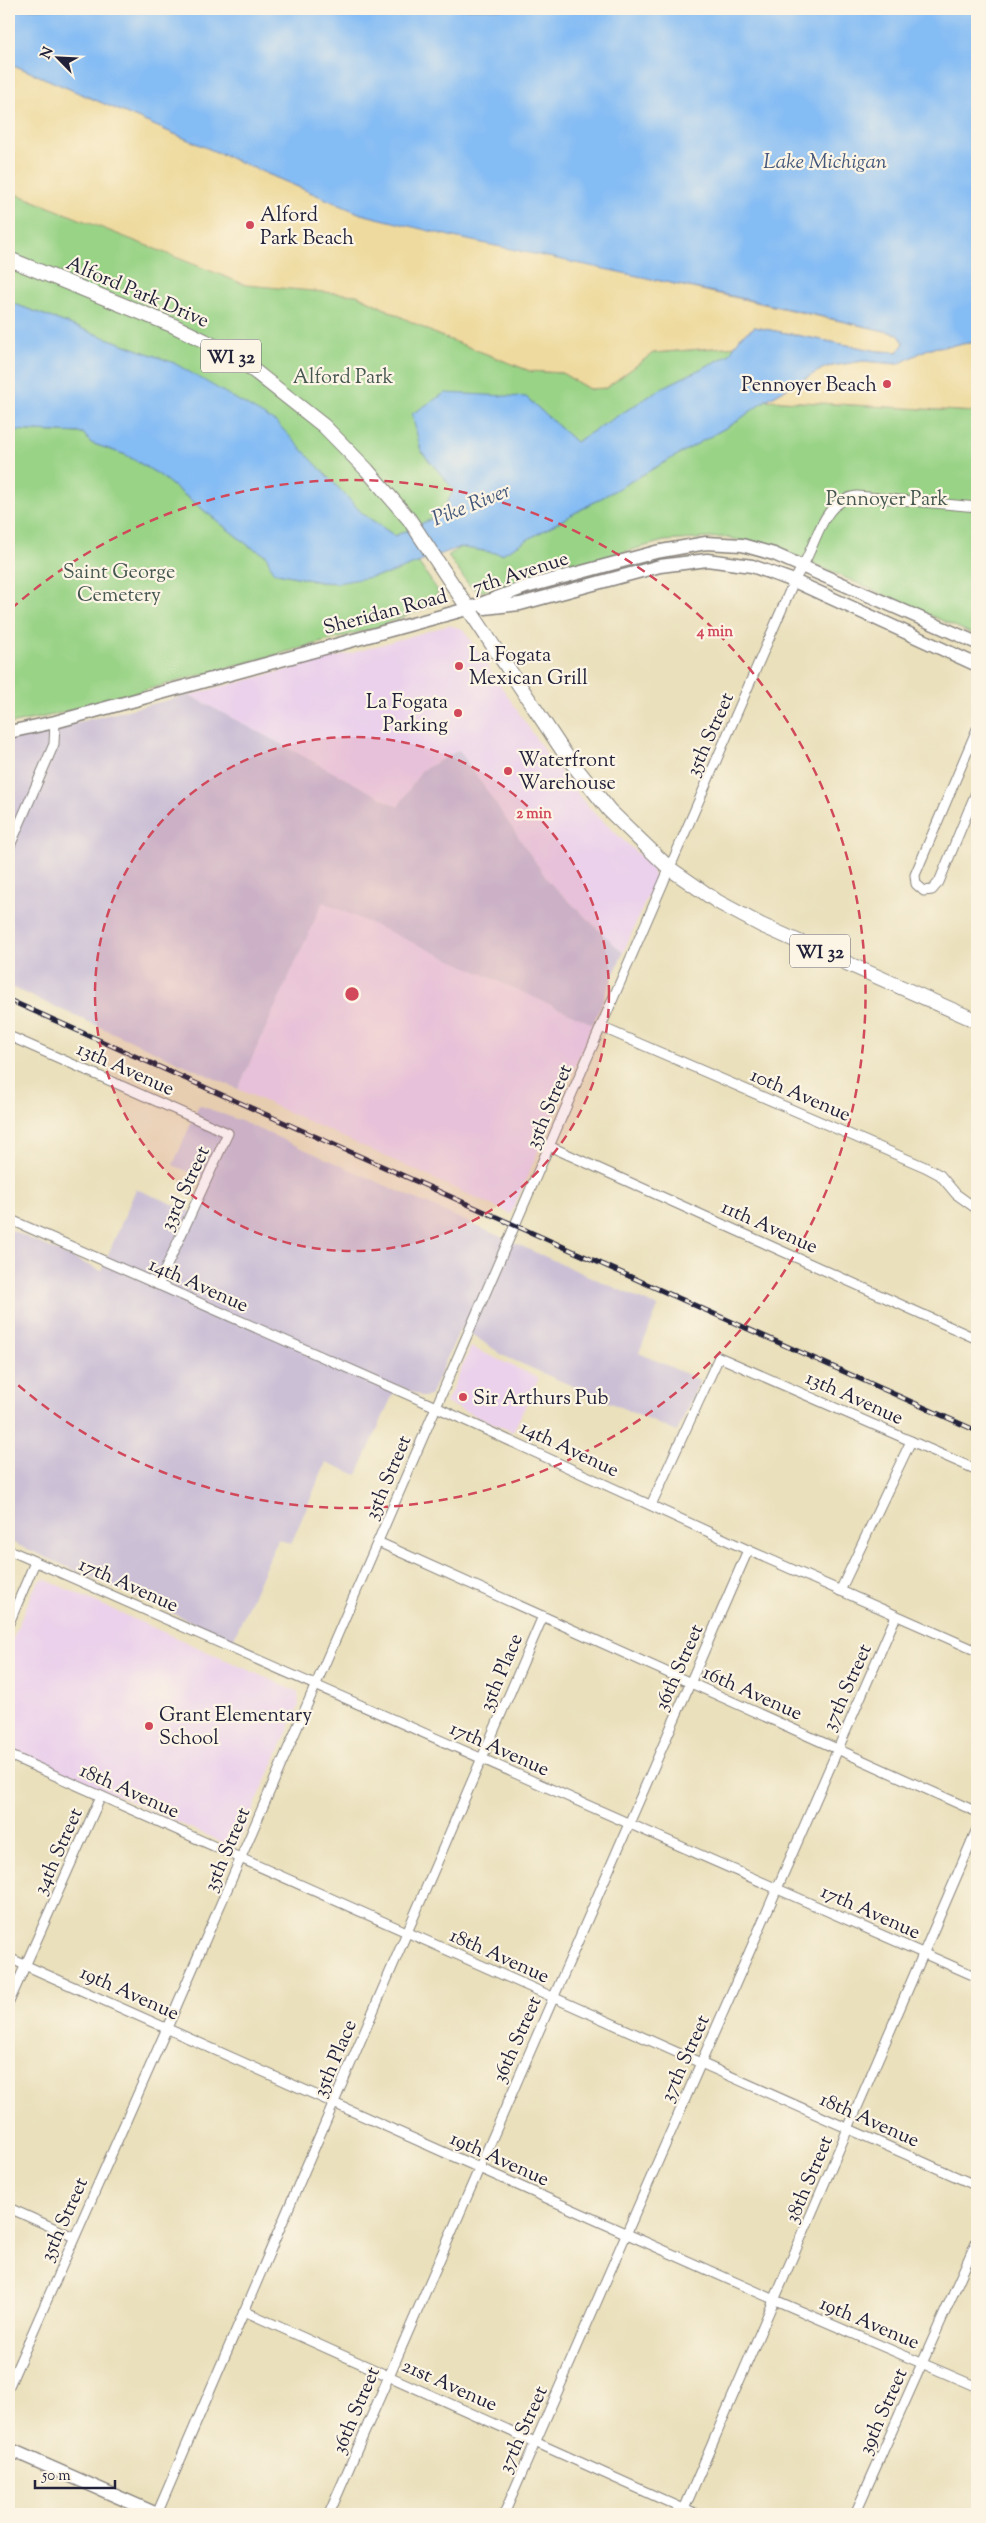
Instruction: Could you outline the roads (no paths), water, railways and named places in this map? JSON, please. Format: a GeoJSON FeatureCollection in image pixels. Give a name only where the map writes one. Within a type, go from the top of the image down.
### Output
{"type":"FeatureCollection","features":[{"type":"Feature","properties":{"kind":"main road","name":"Alford Park Drive"},"geometry":{"type":"LineString","coordinates":[[9,259],[172,325],[243,362],[324,426],[367,470],[409,518],[467,609]]}},
{"type":"Feature","properties":{"kind":"main road","name":"Sheridan Road"},"geometry":{"type":"LineString","coordinates":[[467,609],[565,754],[609,810],[669,868],[718,902],[761,925],[977,1021]]}},
{"type":"Feature","properties":{"kind":"street","name":"35th Street"},"geometry":{"type":"LineString","coordinates":[[9,2386],[316,1686],[794,581],[826,515],[835,504],[849,497],[872,497],[977,507]]}},
{"type":"Feature","properties":{"kind":"street","name":"7th Avenue"},"geometry":{"type":"LineString","coordinates":[[467,609],[535,584],[656,552],[706,543],[742,545],[803,565],[977,643]]}},
{"type":"Feature","properties":{"kind":"street","name":"7th Avenue"},"geometry":{"type":"LineString","coordinates":[[467,609],[520,604],[660,566],[707,560],[752,566],[794,581],[977,665]]}},
{"type":"Feature","properties":{"kind":"street","name":"Sheridan Road"},"geometry":{"type":"LineString","coordinates":[[9,732],[55,722],[467,609]]}},
{"type":"Feature","properties":{"kind":"street"},"geometry":{"type":"LineString","coordinates":[[9,848],[54,744],[55,722]]}},
{"type":"Feature","properties":{"kind":"street"},"geometry":{"type":"LineString","coordinates":[[977,729],[915,875],[916,884],[924,891],[932,890],[938,882],[977,790]]}},
{"type":"Feature","properties":{"kind":"street","name":"10th Avenue"},"geometry":{"type":"LineString","coordinates":[[601,1027],[926,1167],[940,1175],[956,1194],[977,1209]]}},
{"type":"Feature","properties":{"kind":"street","name":"13th Avenue"},"geometry":{"type":"LineString","coordinates":[[9,1036],[228,1133]]}},
{"type":"Feature","properties":{"kind":"street","name":"33rd Street"},"geometry":{"type":"LineString","coordinates":[[158,1285],[228,1133]]}},
{"type":"Feature","properties":{"kind":"street","name":"11th Avenue"},"geometry":{"type":"LineString","coordinates":[[549,1146],[977,1339]]}},
{"type":"Feature","properties":{"kind":"street","name":"14th Avenue"},"geometry":{"type":"LineString","coordinates":[[9,1219],[436,1407],[748,1550],[977,1651]]}},
{"type":"Feature","properties":{"kind":"street","name":"13th Avenue"},"geometry":{"type":"LineString","coordinates":[[651,1505],[719,1357],[977,1470]]}},
{"type":"Feature","properties":{"kind":"street"},"geometry":{"type":"LineString","coordinates":[[840,1591],[910,1441]]}},
{"type":"Feature","properties":{"kind":"street","name":"16th Avenue"},"geometry":{"type":"LineString","coordinates":[[378,1542],[977,1812]]}},
{"type":"Feature","properties":{"kind":"street","name":"17th Avenue"},"geometry":{"type":"LineString","coordinates":[[9,1550],[977,1977]]}},
{"type":"Feature","properties":{"kind":"street","name":"36th Street"},"geometry":{"type":"LineString","coordinates":[[329,2514],[748,1550]]}},
{"type":"Feature","properties":{"kind":"street"},"geometry":{"type":"LineString","coordinates":[[9,1623],[35,1562]]}},
{"type":"Feature","properties":{"kind":"street","name":"35th Place"},"geometry":{"type":"LineString","coordinates":[[157,2514],[543,1616]]}},
{"type":"Feature","properties":{"kind":"street","name":"37th Street"},"geometry":{"type":"LineString","coordinates":[[504,2514],[896,1616]]}},
{"type":"Feature","properties":{"kind":"street","name":"18th Avenue"},"geometry":{"type":"LineString","coordinates":[[9,1755],[977,2186]]}},
{"type":"Feature","properties":{"kind":"street","name":"34th Street"},"geometry":{"type":"LineString","coordinates":[[9,2002],[101,1796]]}},
{"type":"Feature","properties":{"kind":"street","name":"38th Street"},"geometry":{"type":"LineString","coordinates":[[683,2512],[977,1829]]}},
{"type":"Feature","properties":{"kind":"street","name":"19th Avenue"},"geometry":{"type":"LineString","coordinates":[[9,1958],[626,2234],[977,2387]]}},
{"type":"Feature","properties":{"kind":"street"},"geometry":{"type":"LineString","coordinates":[[9,2208],[74,2237]]}},
{"type":"Feature","properties":{"kind":"street","name":"39th Street"},"geometry":{"type":"LineString","coordinates":[[855,2514],[977,2240]]}},
{"type":"Feature","properties":{"kind":"street","name":"21st Avenue"},"geometry":{"type":"LineString","coordinates":[[244,2311],[535,2442],[683,2512],[695,2514]]}},
{"type":"Feature","properties":{"kind":"street"},"geometry":{"type":"LineString","coordinates":[[9,2449],[157,2514]]}},
{"type":"Feature","properties":{"kind":"water","name":"Lake Michigan"},"geometry":{"type":"Polygon","coordinates":[[[9,9],[977,9],[977,342],[930,348],[898,364],[863,361],[826,367],[766,400],[736,422],[502,554],[460,547],[388,574],[337,583],[320,582],[273,572],[266,555],[249,546],[158,474],[126,455],[91,443],[83,433],[9,430],[9,302],[174,363],[277,423],[363,514],[395,536],[440,515],[454,490],[421,451],[412,414],[445,393],[526,397],[576,442],[664,387],[729,355],[741,336],[755,327],[878,351],[898,352],[904,343],[898,334],[741,298],[454,237],[361,214],[9,63],[9,9]]]}},
{"type":"Feature","properties":{"kind":"railway"},"geometry":{"type":"LineString","coordinates":[[9,1000],[977,1431]]}},
{"type":"Feature","properties":{"kind":"place","name":"Alford Park Beach"},"geometry":{"type":"Point","coordinates":[250,225]}},
{"type":"Feature","properties":{"kind":"place","name":"Pennoyer Beach"},"geometry":{"type":"Point","coordinates":[887,384]}},
{"type":"Feature","properties":{"kind":"place","name":"La Fogata Mexican Grill"},"geometry":{"type":"Point","coordinates":[459,666]}},
{"type":"Feature","properties":{"kind":"place","name":"La Fogata Parking"},"geometry":{"type":"Point","coordinates":[458,713]}},
{"type":"Feature","properties":{"kind":"place","name":"Waterfront Warehouse"},"geometry":{"type":"Point","coordinates":[508,771]}},
{"type":"Feature","properties":{"kind":"place","name":"Sir Arthurs Pub"},"geometry":{"type":"Point","coordinates":[463,1397]}},
{"type":"Feature","properties":{"kind":"place","name":"Grant Elementary School"},"geometry":{"type":"Point","coordinates":[149,1726]}},
{"type":"Feature","properties":{"kind":"park label","name":"Alford Park"},"geometry":{"type":"Point","coordinates":[343,376]}},
{"type":"Feature","properties":{"kind":"park label","name":"Pennoyer Park"},"geometry":{"type":"Point","coordinates":[887,498]}},
{"type":"Feature","properties":{"kind":"park label","name":"Saint George Cemetery"},"geometry":{"type":"Point","coordinates":[119,582]}},
{"type":"Feature","properties":{"kind":"water label","name":"Pike River"},"geometry":{"type":"Point","coordinates":[471,504]}}]}
